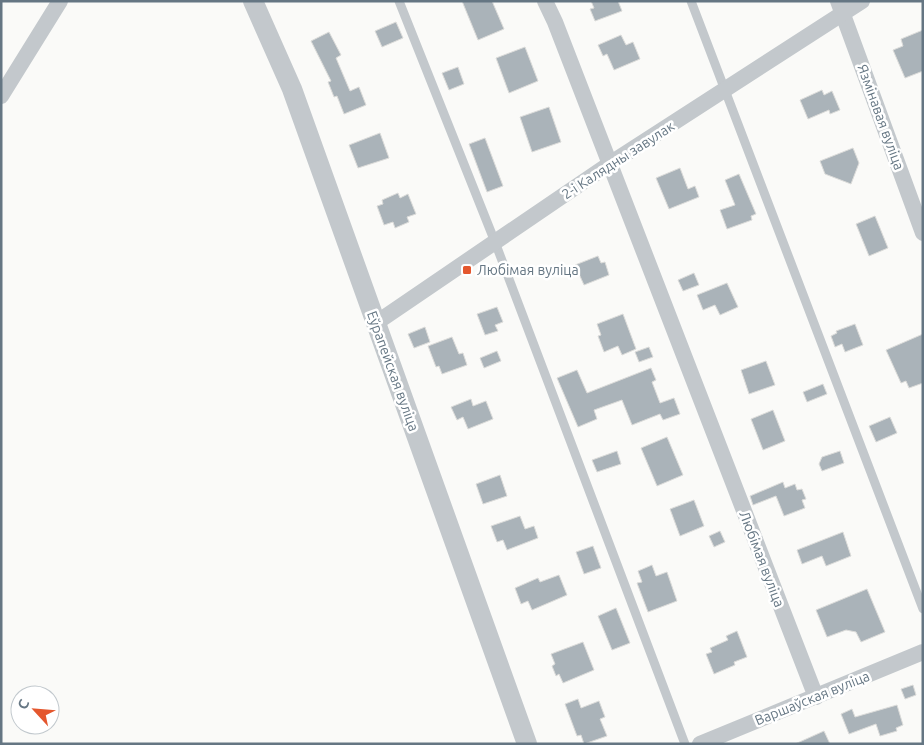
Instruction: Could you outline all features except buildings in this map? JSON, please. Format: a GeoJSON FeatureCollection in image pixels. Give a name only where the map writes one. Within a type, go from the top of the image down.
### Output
{"type":"FeatureCollection","features":[{"type":"Feature","properties":{"kind":"street"},"geometry":{"type":"LineString","coordinates":[[1,96],[60,1]]}},
{"type":"Feature","properties":{"kind":"street","name":"Еўрапейская вуліца"},"geometry":{"type":"LineString","coordinates":[[253,1],[292,88],[527,744]]}},
{"type":"Feature","properties":{"kind":"street","name":"Любімая вуліца"},"geometry":{"type":"LineString","coordinates":[[545,1],[555,22],[608,165],[816,697]]}},
{"type":"Feature","properties":{"kind":"street","name":"2-і Калядны завулак"},"geometry":{"type":"LineString","coordinates":[[376,324],[608,165],[726,91],[840,8],[862,1]]}},
{"type":"Feature","properties":{"kind":"street","name":"Язмінавая вуліца"},"geometry":{"type":"LineString","coordinates":[[840,8],[923,233]]}},
{"type":"Feature","properties":{"kind":"street","name":"Варшаўская вуліца"},"geometry":{"type":"LineString","coordinates":[[700,744],[923,652]]}},
{"type":"Feature","properties":{"kind":"lane"},"geometry":{"type":"LineString","coordinates":[[399,1],[495,242],[685,744]]}},
{"type":"Feature","properties":{"kind":"lane"},"geometry":{"type":"LineString","coordinates":[[692,1],[923,609]]}},
{"type":"Feature","properties":{"kind":"place","name":"Любімая вуліца"},"geometry":{"type":"Point","coordinates":[467,270]}}]}
